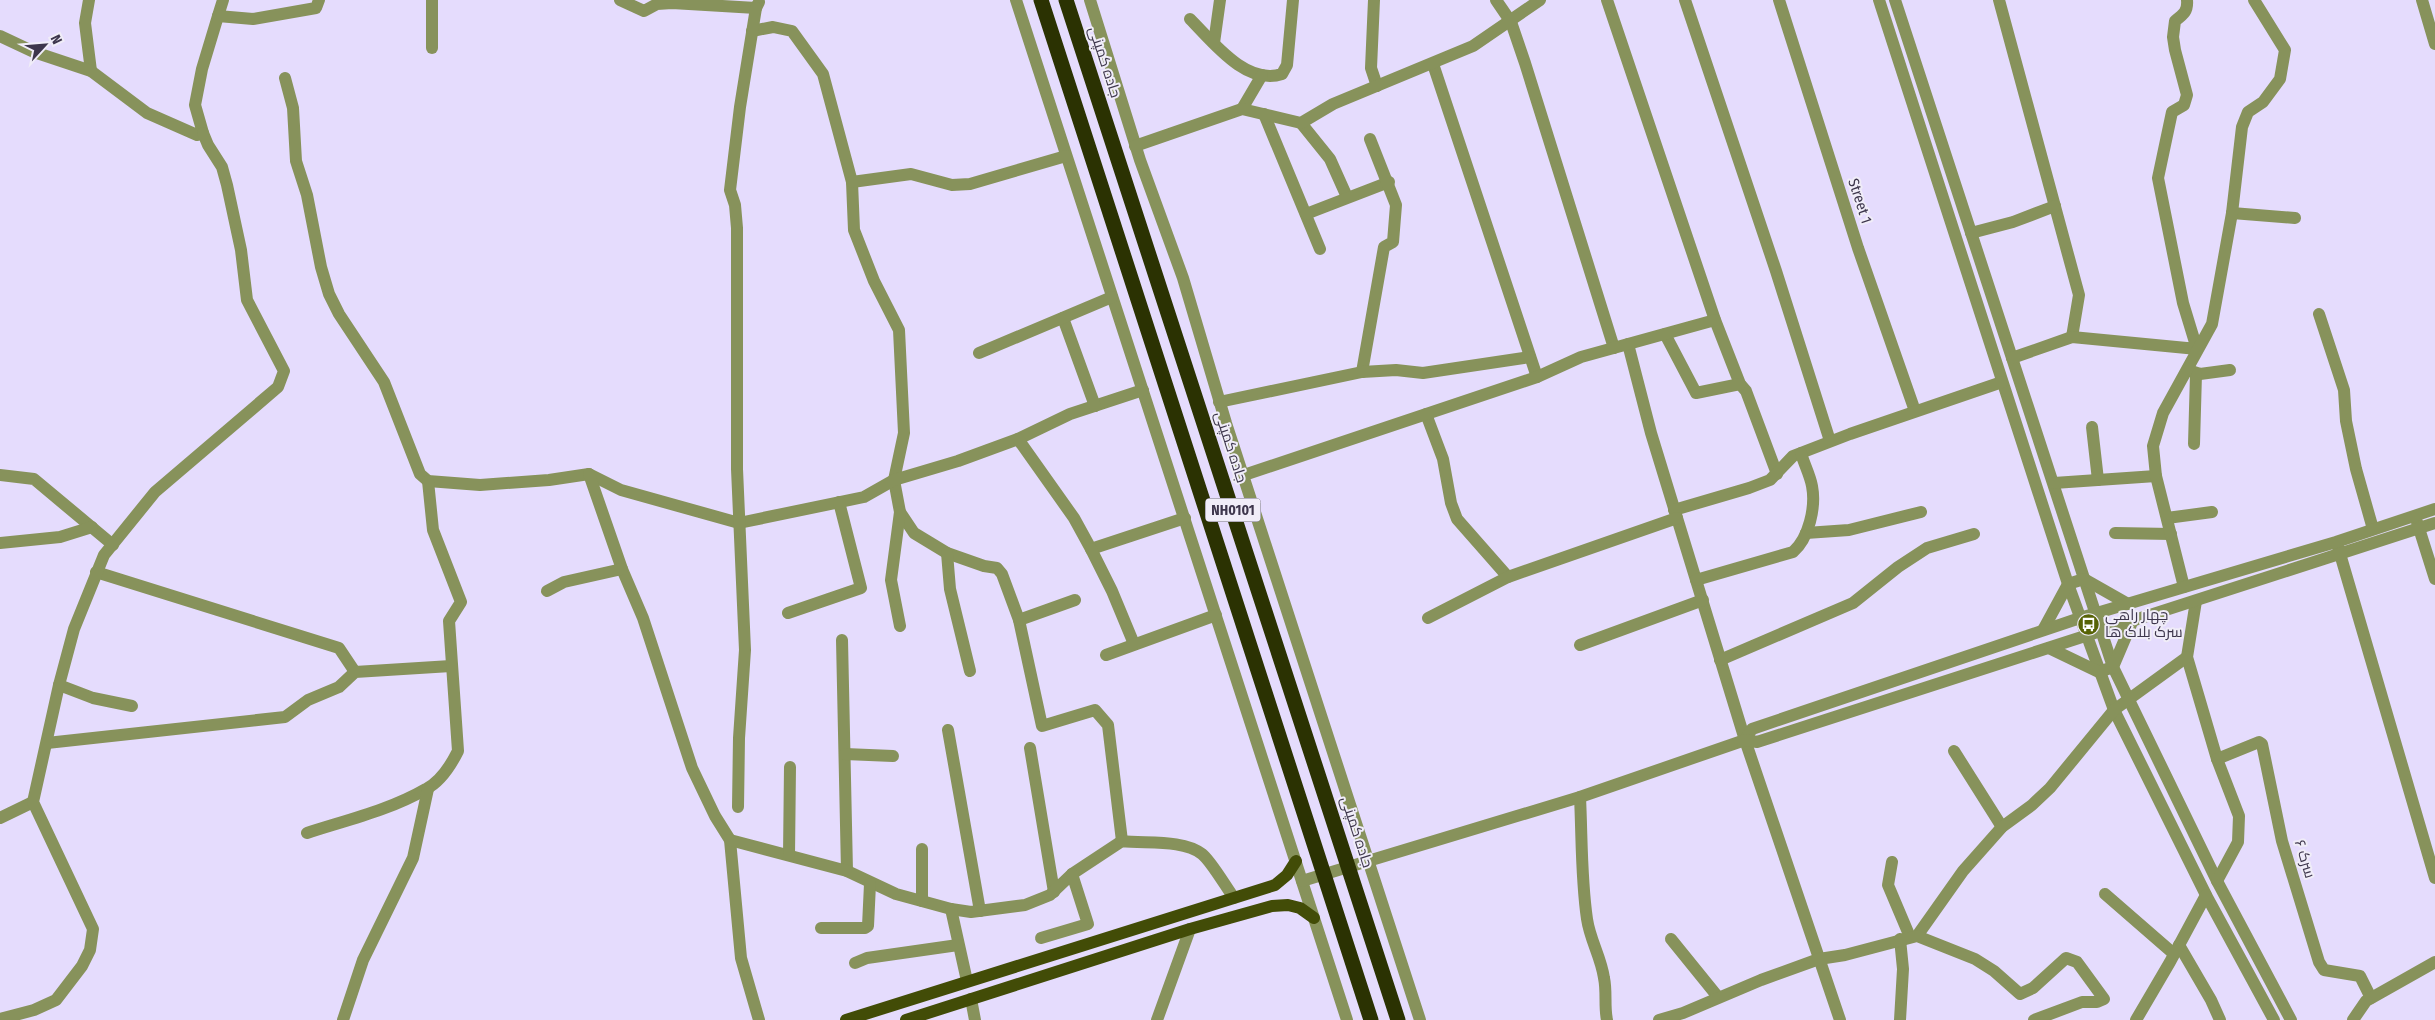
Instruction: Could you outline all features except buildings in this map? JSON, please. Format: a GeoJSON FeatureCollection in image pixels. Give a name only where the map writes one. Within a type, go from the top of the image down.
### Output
{"type":"FeatureCollection","features":[{"type":"Feature","properties":{"kind":"highway","name":"NH0101"},"geometry":{"type":"LineString","coordinates":[[1041,0],[1371,1020]]}},
{"type":"Feature","properties":{"kind":"highway","name":"جاده کمپنی"},"geometry":{"type":"LineString","coordinates":[[1066,0],[1350,867],[1398,1020]]}},
{"type":"Feature","properties":{"kind":"main road"},"geometry":{"type":"LineString","coordinates":[[846,1020],[1275,885],[1287,875],[1296,861]]}},
{"type":"Feature","properties":{"kind":"main road"},"geometry":{"type":"LineString","coordinates":[[906,1020],[1272,906],[1288,905],[1300,908],[1314,918]]}},
{"type":"Feature","properties":{"kind":"street"},"geometry":{"type":"LineString","coordinates":[[89,0],[85,23],[91,71]]}},
{"type":"Feature","properties":{"kind":"street"},"geometry":{"type":"LineString","coordinates":[[0,1019],[34,1010],[56,1000],[82,966],[90,950],[93,929],[33,802],[59,685],[74,629],[96,572],[104,555],[155,492],[278,387],[284,371],[247,300],[241,250],[227,185],[222,167],[208,145],[195,105],[202,69],[223,0]]}},
{"type":"Feature","properties":{"kind":"street"},"geometry":{"type":"LineString","coordinates":[[218,16],[253,19],[316,8],[319,0]]}},
{"type":"Feature","properties":{"kind":"street"},"geometry":{"type":"LineString","coordinates":[[432,0],[432,48]]}},
{"type":"Feature","properties":{"kind":"street"},"geometry":{"type":"LineString","coordinates":[[620,0],[644,11],[657,4],[672,2],[758,4],[752,31],[730,190],[735,205],[737,228],[737,469],[745,650],[739,738],[738,807]]}},
{"type":"Feature","properties":{"kind":"street"},"geometry":{"type":"LineString","coordinates":[[1016,0],[1347,1020]]}},
{"type":"Feature","properties":{"kind":"street"},"geometry":{"type":"LineString","coordinates":[[1090,0],[1135,146],[1183,278],[1219,402],[1420,1020]]}},
{"type":"Feature","properties":{"kind":"street"},"geometry":{"type":"LineString","coordinates":[[1214,43],[1220,0]]}},
{"type":"Feature","properties":{"kind":"street"},"geometry":{"type":"LineString","coordinates":[[1190,19],[1233,63],[1262,75],[1275,77],[1282,74],[1287,65],[1293,0]]}},
{"type":"Feature","properties":{"kind":"street"},"geometry":{"type":"LineString","coordinates":[[1374,0],[1371,68],[1377,86]]}},
{"type":"Feature","properties":{"kind":"street"},"geometry":{"type":"LineString","coordinates":[[1496,0],[1511,22],[1614,348]]}},
{"type":"Feature","properties":{"kind":"street"},"geometry":{"type":"LineString","coordinates":[[1301,123],[1333,104],[1473,46],[1511,22],[1540,0]]}},
{"type":"Feature","properties":{"kind":"street"},"geometry":{"type":"LineString","coordinates":[[1607,0],[1715,320],[1740,384],[1746,391],[1777,474]]}},
{"type":"Feature","properties":{"kind":"street"},"geometry":{"type":"LineString","coordinates":[[1685,0],[1776,271],[1830,441]]}},
{"type":"Feature","properties":{"kind":"street","name":"Street 1"},"geometry":{"type":"LineString","coordinates":[[1779,0],[1858,248],[1915,411]]}},
{"type":"Feature","properties":{"kind":"street"},"geometry":{"type":"LineString","coordinates":[[1879,0],[2068,584],[2099,672],[2114,710],[2206,895],[2274,1020]]}},
{"type":"Feature","properties":{"kind":"street"},"geometry":{"type":"LineString","coordinates":[[1895,0],[2113,667],[2216,881],[2292,1020]]}},
{"type":"Feature","properties":{"kind":"street"},"geometry":{"type":"LineString","coordinates":[[1999,0],[2079,296],[2072,337]]}},
{"type":"Feature","properties":{"kind":"street"},"geometry":{"type":"LineString","coordinates":[[2187,0],[2188,8],[2185,14],[2175,21],[2173,36],[2187,95],[2184,105],[2172,112],[2158,178],[2183,303],[2197,349]]}},
{"type":"Feature","properties":{"kind":"street"},"geometry":{"type":"LineString","coordinates":[[2194,444],[2191,371],[2197,349],[2212,324],[2232,213],[2242,127],[2248,112],[2263,102],[2280,79],[2285,50],[2254,0]]}},
{"type":"Feature","properties":{"kind":"street"},"geometry":{"type":"LineString","coordinates":[[2422,0],[2435,44]]}},
{"type":"Feature","properties":{"kind":"street"},"geometry":{"type":"LineString","coordinates":[[752,31],[773,27],[792,31],[823,74],[852,182],[854,230],[874,281],[899,330],[904,433],[894,480],[900,512],[906,524],[914,533],[947,553],[984,566],[997,568],[1002,574],[1019,620],[1042,726],[1095,710],[1108,726],[1122,841]]}},
{"type":"Feature","properties":{"kind":"street"},"geometry":{"type":"LineString","coordinates":[[0,36],[34,52],[91,71],[156,118],[189,133],[197,135],[204,133]]}},
{"type":"Feature","properties":{"kind":"street"},"geometry":{"type":"LineString","coordinates":[[1433,64],[1537,377]]}},
{"type":"Feature","properties":{"kind":"street"},"geometry":{"type":"LineString","coordinates":[[1242,109],[1262,75]]}},
{"type":"Feature","properties":{"kind":"street"},"geometry":{"type":"LineString","coordinates":[[286,78],[292,108],[296,161],[307,195],[321,267],[330,294],[339,314],[384,382],[420,474],[428,481],[480,485],[549,480],[589,474],[621,490],[739,523],[864,497],[894,480],[958,461],[1018,438],[1070,414],[1143,390]]}},
{"type":"Feature","properties":{"kind":"street"},"geometry":{"type":"LineString","coordinates":[[1135,146],[1242,109],[1301,123],[1330,159],[1347,198]]}},
{"type":"Feature","properties":{"kind":"street"},"geometry":{"type":"LineString","coordinates":[[1264,114],[1320,249]]}},
{"type":"Feature","properties":{"kind":"street"},"geometry":{"type":"LineString","coordinates":[[1362,372],[1384,247],[1393,242],[1396,205],[1389,182],[1370,139]]}},
{"type":"Feature","properties":{"kind":"street"},"geometry":{"type":"LineString","coordinates":[[852,182],[911,174],[952,185],[970,184],[1066,156]]}},
{"type":"Feature","properties":{"kind":"street"},"geometry":{"type":"LineString","coordinates":[[1306,214],[1389,182]]}},
{"type":"Feature","properties":{"kind":"street"},"geometry":{"type":"LineString","coordinates":[[1971,233],[2012,222],[2055,206]]}},
{"type":"Feature","properties":{"kind":"street"},"geometry":{"type":"LineString","coordinates":[[2232,213],[2295,218]]}},
{"type":"Feature","properties":{"kind":"street"},"geometry":{"type":"LineString","coordinates":[[979,353],[1112,297]]}},
{"type":"Feature","properties":{"kind":"street"},"geometry":{"type":"LineString","coordinates":[[2319,314],[2344,390],[2346,421],[2356,469],[2374,529]]}},
{"type":"Feature","properties":{"kind":"street"},"geometry":{"type":"LineString","coordinates":[[1063,318],[1095,406]]}},
{"type":"Feature","properties":{"kind":"street"},"geometry":{"type":"LineString","coordinates":[[1244,475],[1537,377],[1581,356],[1715,320]]}},
{"type":"Feature","properties":{"kind":"street"},"geometry":{"type":"LineString","coordinates":[[1665,334],[1696,393],[1740,384]]}},
{"type":"Feature","properties":{"kind":"street"},"geometry":{"type":"LineString","coordinates":[[2012,358],[2072,337],[2197,349]]}},
{"type":"Feature","properties":{"kind":"street"},"geometry":{"type":"LineString","coordinates":[[1628,344],[1651,433],[1745,740],[1840,1020]]}},
{"type":"Feature","properties":{"kind":"street"},"geometry":{"type":"LineString","coordinates":[[1219,402],[1362,372],[1396,370],[1423,374],[1530,356]]}},
{"type":"Feature","properties":{"kind":"street"},"geometry":{"type":"LineString","coordinates":[[2191,371],[2230,370]]}},
{"type":"Feature","properties":{"kind":"street"},"geometry":{"type":"LineString","coordinates":[[2184,587],[2156,476],[2153,446],[2163,413],[2191,371]]}},
{"type":"Feature","properties":{"kind":"street"},"geometry":{"type":"LineString","coordinates":[[1428,618],[1508,577],[1770,480],[1793,456],[1830,441],[2002,382]]}},
{"type":"Feature","properties":{"kind":"street"},"geometry":{"type":"LineString","coordinates":[[1426,414],[1443,459],[1451,503],[1457,519],[1508,577]]}},
{"type":"Feature","properties":{"kind":"street"},"geometry":{"type":"LineString","coordinates":[[2092,428],[2098,480]]}},
{"type":"Feature","properties":{"kind":"street"},"geometry":{"type":"LineString","coordinates":[[1018,438],[1074,518],[1112,591],[1134,644]]}},
{"type":"Feature","properties":{"kind":"street"},"geometry":{"type":"LineString","coordinates":[[1696,580],[1793,552],[1806,533],[1812,511],[1812,487],[1801,453]]}},
{"type":"Feature","properties":{"kind":"street"},"geometry":{"type":"LineString","coordinates":[[589,474],[622,569],[643,618],[692,768],[715,816],[730,840],[741,958],[760,1020]]}},
{"type":"Feature","properties":{"kind":"street"},"geometry":{"type":"LineString","coordinates":[[0,475],[34,479],[113,545]]}},
{"type":"Feature","properties":{"kind":"street"},"geometry":{"type":"LineString","coordinates":[[2054,482],[2156,476]]}},
{"type":"Feature","properties":{"kind":"street"},"geometry":{"type":"LineString","coordinates":[[307,833],[381,809],[428,789],[452,765],[458,752],[449,622],[461,602],[433,530],[428,481]]}},
{"type":"Feature","properties":{"kind":"street"},"geometry":{"type":"LineString","coordinates":[[788,613],[861,588],[839,502]]}},
{"type":"Feature","properties":{"kind":"street"},"geometry":{"type":"LineString","coordinates":[[1302,881],[1580,797],[1745,740],[1757,742],[2196,601],[2338,547],[2374,529],[2435,509]]}},
{"type":"Feature","properties":{"kind":"street"},"geometry":{"type":"LineString","coordinates":[[900,512],[891,580],[900,626]]}},
{"type":"Feature","properties":{"kind":"street"},"geometry":{"type":"LineString","coordinates":[[1806,533],[1849,530],[1921,512]]}},
{"type":"Feature","properties":{"kind":"street"},"geometry":{"type":"LineString","coordinates":[[2167,518],[2212,512]]}},
{"type":"Feature","properties":{"kind":"street"},"geometry":{"type":"LineString","coordinates":[[2415,515],[2435,579]]}},
{"type":"Feature","properties":{"kind":"street"},"geometry":{"type":"LineString","coordinates":[[1091,549],[1184,518]]}},
{"type":"Feature","properties":{"kind":"street"},"geometry":{"type":"LineString","coordinates":[[1745,740],[1752,729],[2080,618],[2184,587],[2435,523]]}},
{"type":"Feature","properties":{"kind":"street"},"geometry":{"type":"LineString","coordinates":[[0,543],[60,537],[92,527]]}},
{"type":"Feature","properties":{"kind":"street"},"geometry":{"type":"LineString","coordinates":[[2115,533],[2171,534]]}},
{"type":"Feature","properties":{"kind":"street"},"geometry":{"type":"LineString","coordinates":[[1720,660],[1853,603],[1898,567],[1926,548],[1974,534]]}},
{"type":"Feature","properties":{"kind":"street"},"geometry":{"type":"LineString","coordinates":[[2338,547],[2435,878]]}},
{"type":"Feature","properties":{"kind":"street"},"geometry":{"type":"LineString","coordinates":[[947,553],[950,590],[970,671]]}},
{"type":"Feature","properties":{"kind":"street"},"geometry":{"type":"LineString","coordinates":[[548,591],[564,582],[622,569]]}},
{"type":"Feature","properties":{"kind":"street"},"geometry":{"type":"LineString","coordinates":[[96,572],[340,648],[355,672]]}},
{"type":"Feature","properties":{"kind":"street"},"geometry":{"type":"LineString","coordinates":[[2044,630],[2068,584],[2084,579],[2128,604]]}},
{"type":"Feature","properties":{"kind":"street"},"geometry":{"type":"LineString","coordinates":[[1019,620],[1075,600]]}},
{"type":"Feature","properties":{"kind":"street"},"geometry":{"type":"LineString","coordinates":[[1580,645],[1703,600]]}},
{"type":"Feature","properties":{"kind":"street"},"geometry":{"type":"LineString","coordinates":[[2196,601],[2187,657],[2217,759],[2240,816],[2238,842],[2216,881]]}},
{"type":"Feature","properties":{"kind":"street"},"geometry":{"type":"LineString","coordinates":[[1106,655],[1216,615]]}},
{"type":"Feature","properties":{"kind":"street"},"geometry":{"type":"LineString","coordinates":[[2049,648],[2099,672],[2113,667],[2133,620]]}},
{"type":"Feature","properties":{"kind":"street"},"geometry":{"type":"LineString","coordinates":[[842,640],[847,871]]}},
{"type":"Feature","properties":{"kind":"street"},"geometry":{"type":"LineString","coordinates":[[1900,1020],[1903,969],[1909,937],[2002,827],[2050,788],[2114,710],[2187,657]]}},
{"type":"Feature","properties":{"kind":"street"},"geometry":{"type":"LineString","coordinates":[[47,743],[285,717],[308,700],[338,687],[355,672],[451,666]]}},
{"type":"Feature","properties":{"kind":"street"},"geometry":{"type":"LineString","coordinates":[[59,685],[93,698],[132,706]]}},
{"type":"Feature","properties":{"kind":"street"},"geometry":{"type":"LineString","coordinates":[[948,730],[980,911]]}},
{"type":"Feature","properties":{"kind":"street","name":"سرک ۶"},"geometry":{"type":"LineString","coordinates":[[2217,759],[2259,742],[2262,744],[2282,841],[2319,962],[2324,970],[2360,976],[2371,998]]}},
{"type":"Feature","properties":{"kind":"street"},"geometry":{"type":"LineString","coordinates":[[1030,748],[1054,892]]}},
{"type":"Feature","properties":{"kind":"street"},"geometry":{"type":"LineString","coordinates":[[1954,751],[2002,827]]}},
{"type":"Feature","properties":{"kind":"street"},"geometry":{"type":"LineString","coordinates":[[844,754],[893,756]]}},
{"type":"Feature","properties":{"kind":"street"},"geometry":{"type":"LineString","coordinates":[[789,855],[790,767]]}},
{"type":"Feature","properties":{"kind":"street"},"geometry":{"type":"LineString","coordinates":[[343,1020],[363,960],[413,858],[428,789]]}},
{"type":"Feature","properties":{"kind":"street"},"geometry":{"type":"LineString","coordinates":[[1580,797],[1583,840],[1581,867],[1587,920],[1590,937],[1601,963],[1607,1020]]}},
{"type":"Feature","properties":{"kind":"street"},"geometry":{"type":"LineString","coordinates":[[0,818],[33,802]]}},
{"type":"Feature","properties":{"kind":"street"},"geometry":{"type":"LineString","coordinates":[[730,840],[847,871],[870,884],[922,901],[971,912],[1025,905],[1054,892],[1072,874],[1122,841],[1144,844],[1166,842],[1202,854],[1234,898]]}},
{"type":"Feature","properties":{"kind":"street"},"geometry":{"type":"LineString","coordinates":[[922,849],[922,901]]}},
{"type":"Feature","properties":{"kind":"street"},"geometry":{"type":"LineString","coordinates":[[1892,862],[1888,885],[1909,937]]}},
{"type":"Feature","properties":{"kind":"street"},"geometry":{"type":"LineString","coordinates":[[1041,938],[1088,924],[1072,874]]}},
{"type":"Feature","properties":{"kind":"street"},"geometry":{"type":"LineString","coordinates":[[821,928],[866,928],[868,926],[870,884]]}},
{"type":"Feature","properties":{"kind":"street"},"geometry":{"type":"LineString","coordinates":[[2105,894],[2177,950],[2212,1000],[2220,1020]]}},
{"type":"Feature","properties":{"kind":"street"},"geometry":{"type":"LineString","coordinates":[[2136,1020],[2177,950],[2206,895]]}},
{"type":"Feature","properties":{"kind":"street"},"geometry":{"type":"LineString","coordinates":[[951,909],[967,982]]}},
{"type":"Feature","properties":{"kind":"street"},"geometry":{"type":"LineString","coordinates":[[1157,1020],[1190,930]]}},
{"type":"Feature","properties":{"kind":"street"},"geometry":{"type":"LineString","coordinates":[[1659,1020],[1685,1016],[1718,997],[1819,958],[1845,954],[1909,937],[1975,959],[1994,971],[2020,994],[2033,988],[2066,958],[2071,959],[2076,962],[2104,999],[2074,1005],[2034,1020]]}},
{"type":"Feature","properties":{"kind":"street"},"geometry":{"type":"LineString","coordinates":[[1671,939],[1718,997]]}},
{"type":"Feature","properties":{"kind":"street"},"geometry":{"type":"LineString","coordinates":[[854,963],[867,958],[958,945]]}},
{"type":"Feature","properties":{"kind":"street"},"geometry":{"type":"LineString","coordinates":[[2353,1020],[2366,1001],[2435,962]]}},
{"type":"Feature","properties":{"kind":"street"},"geometry":{"type":"LineString","coordinates":[[971,999],[975,1020]]}},
{"type":"Feature","properties":{"kind":"place","name":"چهار راهی سرک بلاک ها"},"geometry":{"type":"Point","coordinates":[2089,624]}}]}
